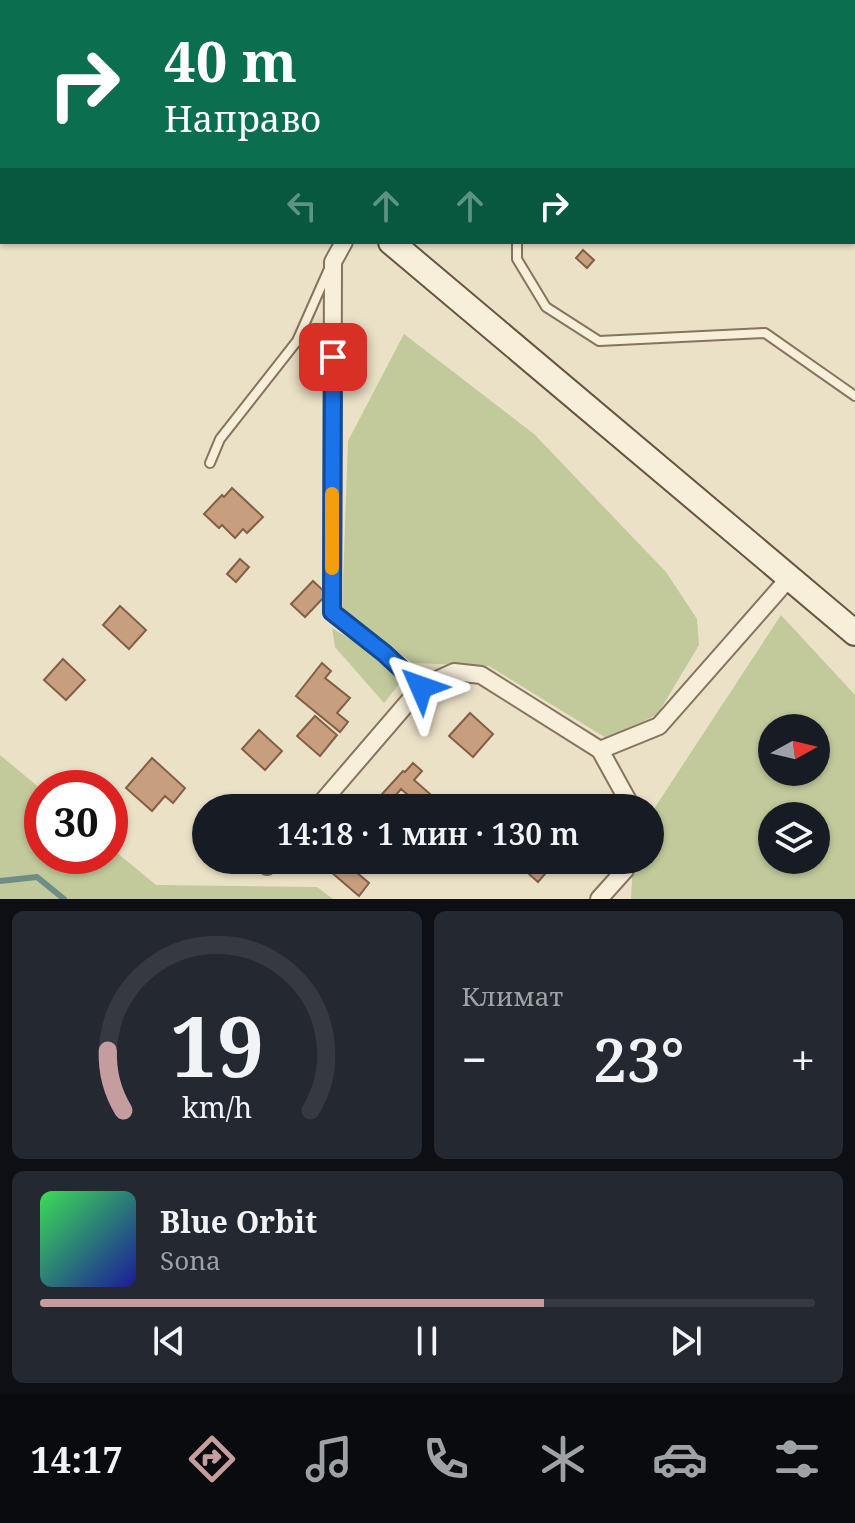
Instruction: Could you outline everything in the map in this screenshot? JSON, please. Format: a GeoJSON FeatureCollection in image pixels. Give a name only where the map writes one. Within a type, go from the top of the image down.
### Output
{"type":"FeatureCollection","features":[{"type":"Feature","properties":{"kind":"main road"},"geometry":{"type":"LineString","coordinates":[[393,244],[855,633]]}},
{"type":"Feature","properties":{"kind":"street"},"geometry":{"type":"LineString","coordinates":[[343,244],[333,262],[332,612],[421,687]]}},
{"type":"Feature","properties":{"kind":"street"},"geometry":{"type":"LineString","coordinates":[[600,750],[659,726],[790,577]]}},
{"type":"Feature","properties":{"kind":"street"},"geometry":{"type":"LineString","coordinates":[[329,794],[421,687],[454,672],[481,675],[600,750],[624,794]]}},
{"type":"Feature","properties":{"kind":"street"},"geometry":{"type":"LineString","coordinates":[[599,899],[621,874]]}},
{"type":"Feature","properties":{"kind":"lane"},"geometry":{"type":"LineString","coordinates":[[517,244],[517,259],[546,307],[599,341],[765,333],[855,396]]}},
{"type":"Feature","properties":{"kind":"lane"},"geometry":{"type":"LineString","coordinates":[[210,463],[220,439],[297,341],[333,262]]}},
{"type":"Feature","properties":{"kind":"green space"},"geometry":{"type":"Polygon","coordinates":[[[404,334],[534,434],[666,572],[697,619],[699,645],[657,715],[606,738],[489,666],[413,663],[342,612],[348,441],[404,334]]]}},
{"type":"Feature","properties":{"kind":"green space"},"geometry":{"type":"Polygon","coordinates":[[[781,615],[855,695],[855,899],[631,899],[632,874],[664,874],[664,794],[781,615]]]}},
{"type":"Feature","properties":{"kind":"green space"},"geometry":{"type":"Polygon","coordinates":[[[332,628],[387,662],[400,683],[384,703],[335,647],[332,628]]]}},
{"type":"Feature","properties":{"kind":"green space"},"geometry":{"type":"Polygon","coordinates":[[[0,755],[24,775],[24,874],[128,874],[128,862],[156,885],[317,887],[333,899],[0,899],[0,755]]]}},
{"type":"Feature","properties":{"kind":"building"},"geometry":{"type":"Polygon","coordinates":[[[583,250],[594,260],[587,268],[576,258],[583,250]]]}},
{"type":"Feature","properties":{"kind":"building"},"geometry":{"type":"Polygon","coordinates":[[[232,488],[263,517],[247,533],[243,529],[235,538],[204,514],[232,488]]]}},
{"type":"Feature","properties":{"kind":"building"},"geometry":{"type":"Polygon","coordinates":[[[240,559],[249,567],[236,582],[227,574],[240,559]]]}},
{"type":"Feature","properties":{"kind":"building"},"geometry":{"type":"Polygon","coordinates":[[[313,581],[327,594],[305,617],[291,604],[313,581]]]}},
{"type":"Feature","properties":{"kind":"building"},"geometry":{"type":"Polygon","coordinates":[[[120,606],[146,630],[129,649],[103,625],[120,606]]]}},
{"type":"Feature","properties":{"kind":"building"},"geometry":{"type":"Polygon","coordinates":[[[63,659],[85,680],[66,700],[44,680],[63,659]]]}},
{"type":"Feature","properties":{"kind":"building"},"geometry":{"type":"Polygon","coordinates":[[[322,663],[331,671],[325,678],[350,698],[337,713],[348,722],[340,732],[296,696],[322,663]]]}},
{"type":"Feature","properties":{"kind":"building"},"geometry":{"type":"Polygon","coordinates":[[[470,713],[493,734],[473,757],[449,736],[470,713]]]}},
{"type":"Feature","properties":{"kind":"building"},"geometry":{"type":"Polygon","coordinates":[[[315,716],[337,735],[320,756],[297,736],[315,716]]]}},
{"type":"Feature","properties":{"kind":"building"},"geometry":{"type":"Polygon","coordinates":[[[259,730],[282,751],[265,770],[242,749],[259,730]]]}},
{"type":"Feature","properties":{"kind":"building"},"geometry":{"type":"Polygon","coordinates":[[[152,758],[185,788],[173,803],[165,796],[152,811],[128,790],[128,786],[152,758]]]}},
{"type":"Feature","properties":{"kind":"building"},"geometry":{"type":"Polygon","coordinates":[[[413,763],[422,771],[414,780],[430,794],[407,794],[401,789],[397,794],[382,794],[413,763]]]}},
{"type":"Feature","properties":{"kind":"building"},"geometry":{"type":"Polygon","coordinates":[[[333,874],[358,874],[369,883],[359,896],[333,874]]]}},
{"type":"Feature","properties":{"kind":"building"},"geometry":{"type":"Polygon","coordinates":[[[529,874],[545,874],[538,882],[529,874]]]}},
{"type":"Feature","properties":{"kind":"waterway"},"geometry":{"type":"LineString","coordinates":[[0,881],[37,877],[64,899]]}},
{"type":"Feature","properties":{"kind":"slow traffic"},"geometry":{"type":"LineString","coordinates":[[332,494],[332,568]]}},
{"type":"Feature","properties":{"kind":"route"},"geometry":{"type":"LineString","coordinates":[[333,357],[332,612],[421,687]]}}]}
